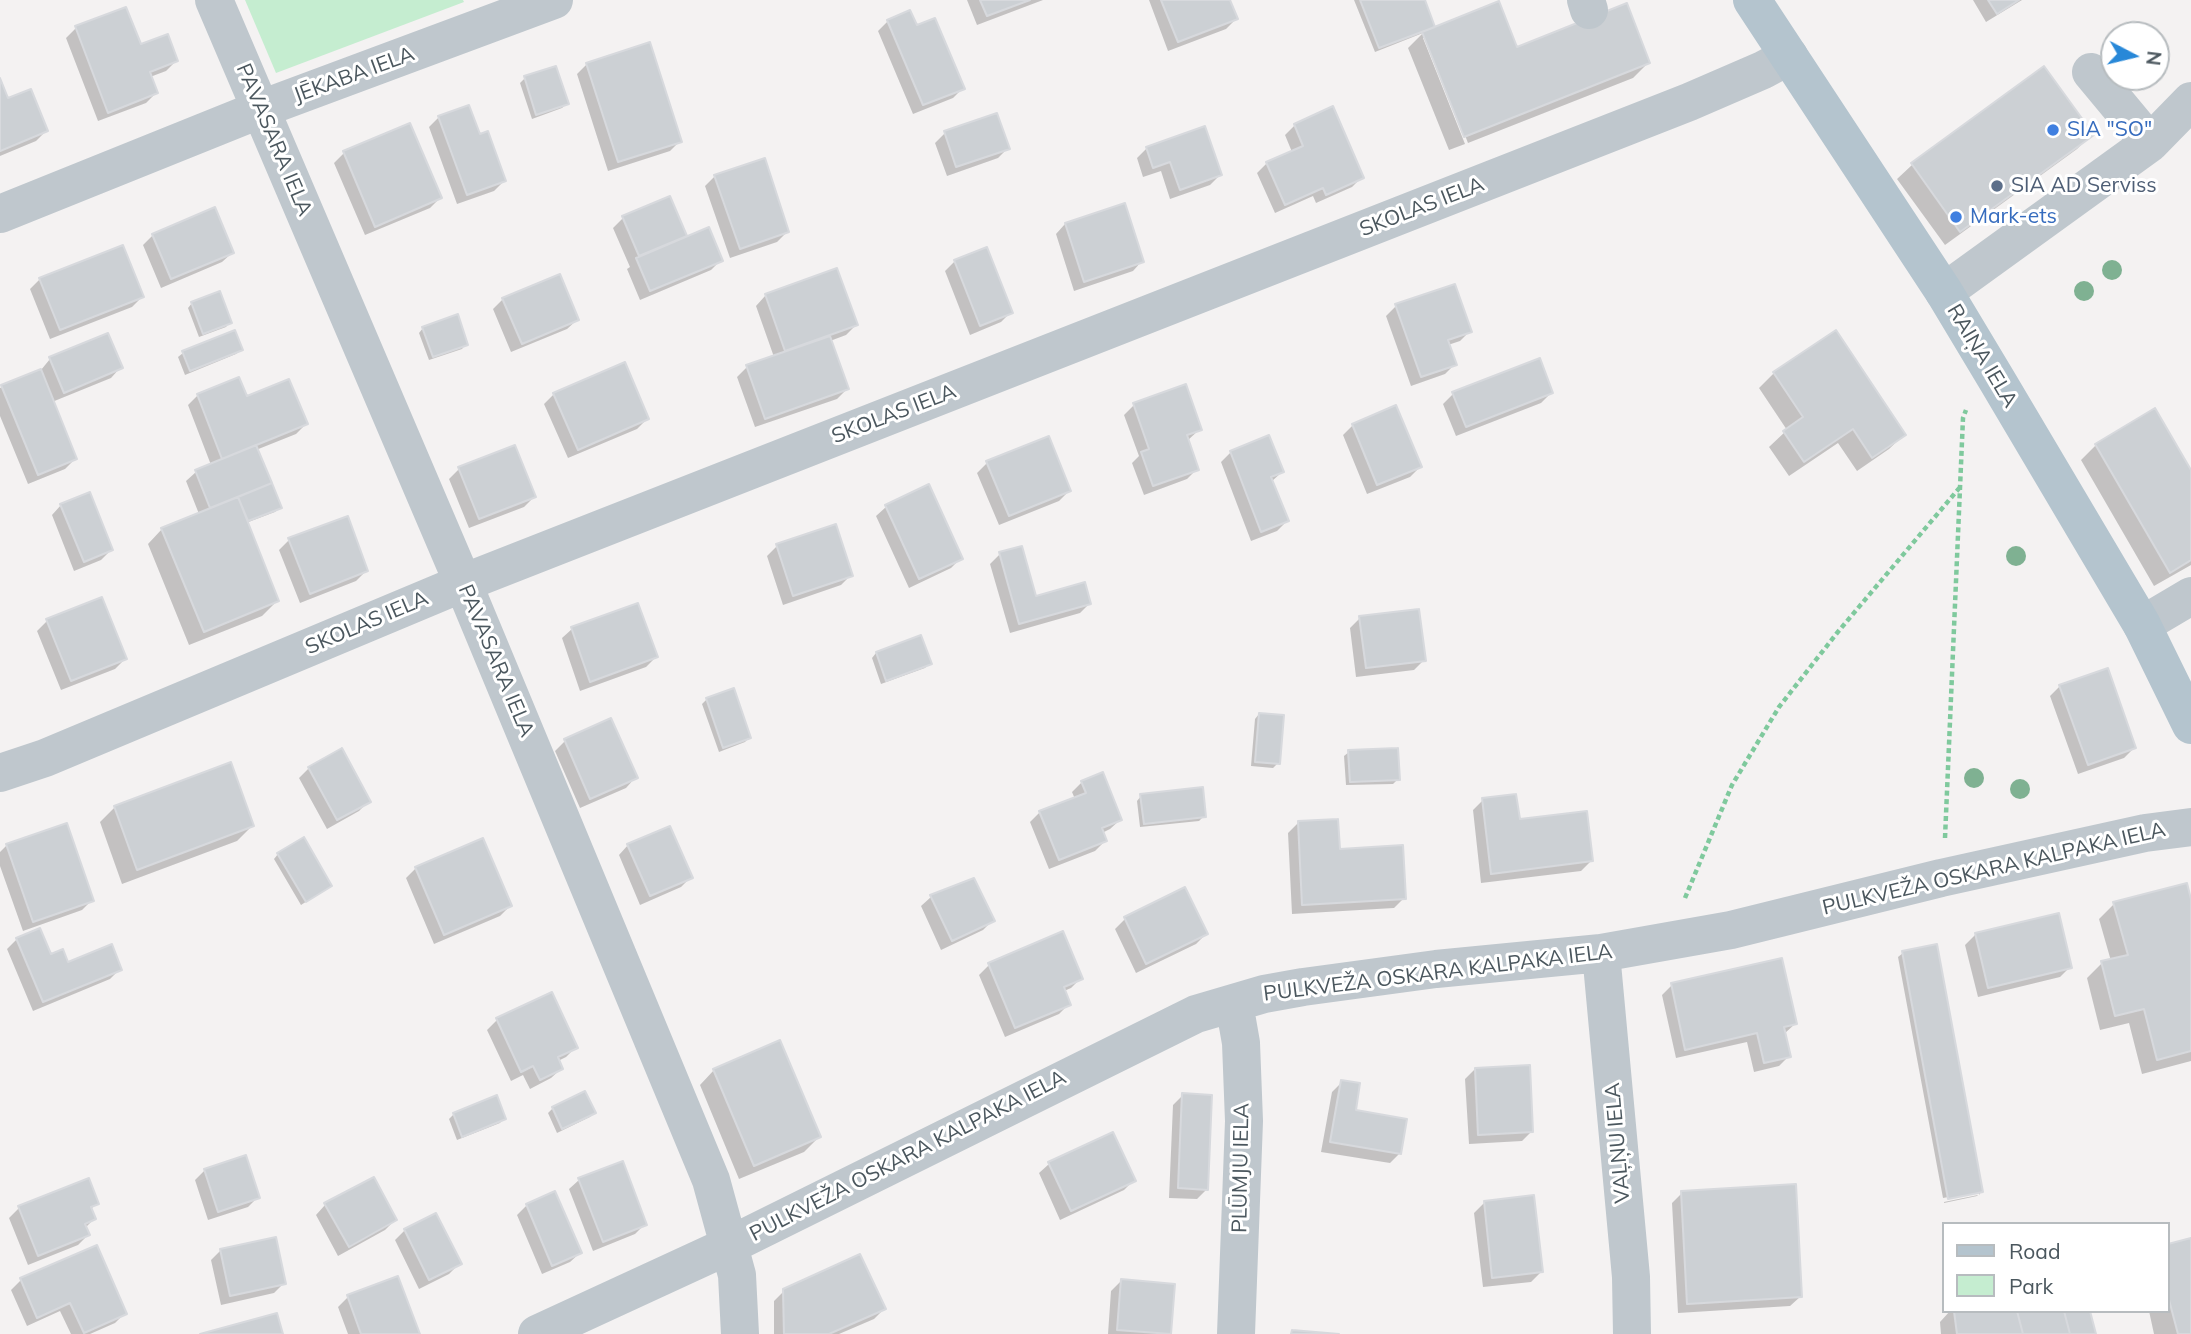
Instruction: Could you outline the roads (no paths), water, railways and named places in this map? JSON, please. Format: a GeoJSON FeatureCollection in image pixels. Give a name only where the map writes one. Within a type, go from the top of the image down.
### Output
{"type":"FeatureCollection","features":[{"type":"Feature","properties":{"kind":"main road","name":"RAIŅA IELA"},"geometry":{"type":"LineString","coordinates":[[1760,3],[1789,56],[1944,292],[2142,625],[2191,725]]}},
{"type":"Feature","properties":{"kind":"street","name":"PAVASARA IELA"},"geometry":{"type":"LineString","coordinates":[[214,0],[463,583],[712,1180],[737,1275],[740,1334]]}},
{"type":"Feature","properties":{"kind":"street","name":"JĒKABA IELA"},"geometry":{"type":"LineString","coordinates":[[0,214],[261,109],[554,0]]}},
{"type":"Feature","properties":{"kind":"street","name":"SKOLAS IELA"},"geometry":{"type":"LineString","coordinates":[[0,773],[45,758],[463,583],[1689,102],[1789,56]]}},
{"type":"Feature","properties":{"kind":"street"},"geometry":{"type":"LineString","coordinates":[[2091,72],[2150,143]]}},
{"type":"Feature","properties":{"kind":"street"},"geometry":{"type":"LineString","coordinates":[[1944,292],[2150,143],[2191,101]]}},
{"type":"Feature","properties":{"kind":"street"},"geometry":{"type":"LineString","coordinates":[[2142,625],[2191,596]]}},
{"type":"Feature","properties":{"kind":"street","name":"PULKVEŽA OSKARA KALPAKA IELA"},"geometry":{"type":"LineString","coordinates":[[537,1334],[730,1245],[1196,1014],[1264,994],[1303,987],[1436,969],[1601,953],[1731,930],[1954,875],[2144,833],[2191,827]]}},
{"type":"Feature","properties":{"kind":"street","name":"VAĻŅU IELA"},"geometry":{"type":"LineString","coordinates":[[1601,953],[1631,1277],[1632,1334]]}},
{"type":"Feature","properties":{"kind":"street","name":"PLŪMJU IELA"},"geometry":{"type":"LineString","coordinates":[[1234,1003],[1241,1043],[1244,1121],[1236,1334]]}},
{"type":"Feature","properties":{"kind":"place","name":"SIA \"SO\""},"geometry":{"type":"Point","coordinates":[2053,130]}},
{"type":"Feature","properties":{"kind":"place","name":"SIA AD Serviss"},"geometry":{"type":"Point","coordinates":[1997,186]}},
{"type":"Feature","properties":{"kind":"place","name":"Mark-ets"},"geometry":{"type":"Point","coordinates":[1956,217]}}]}
